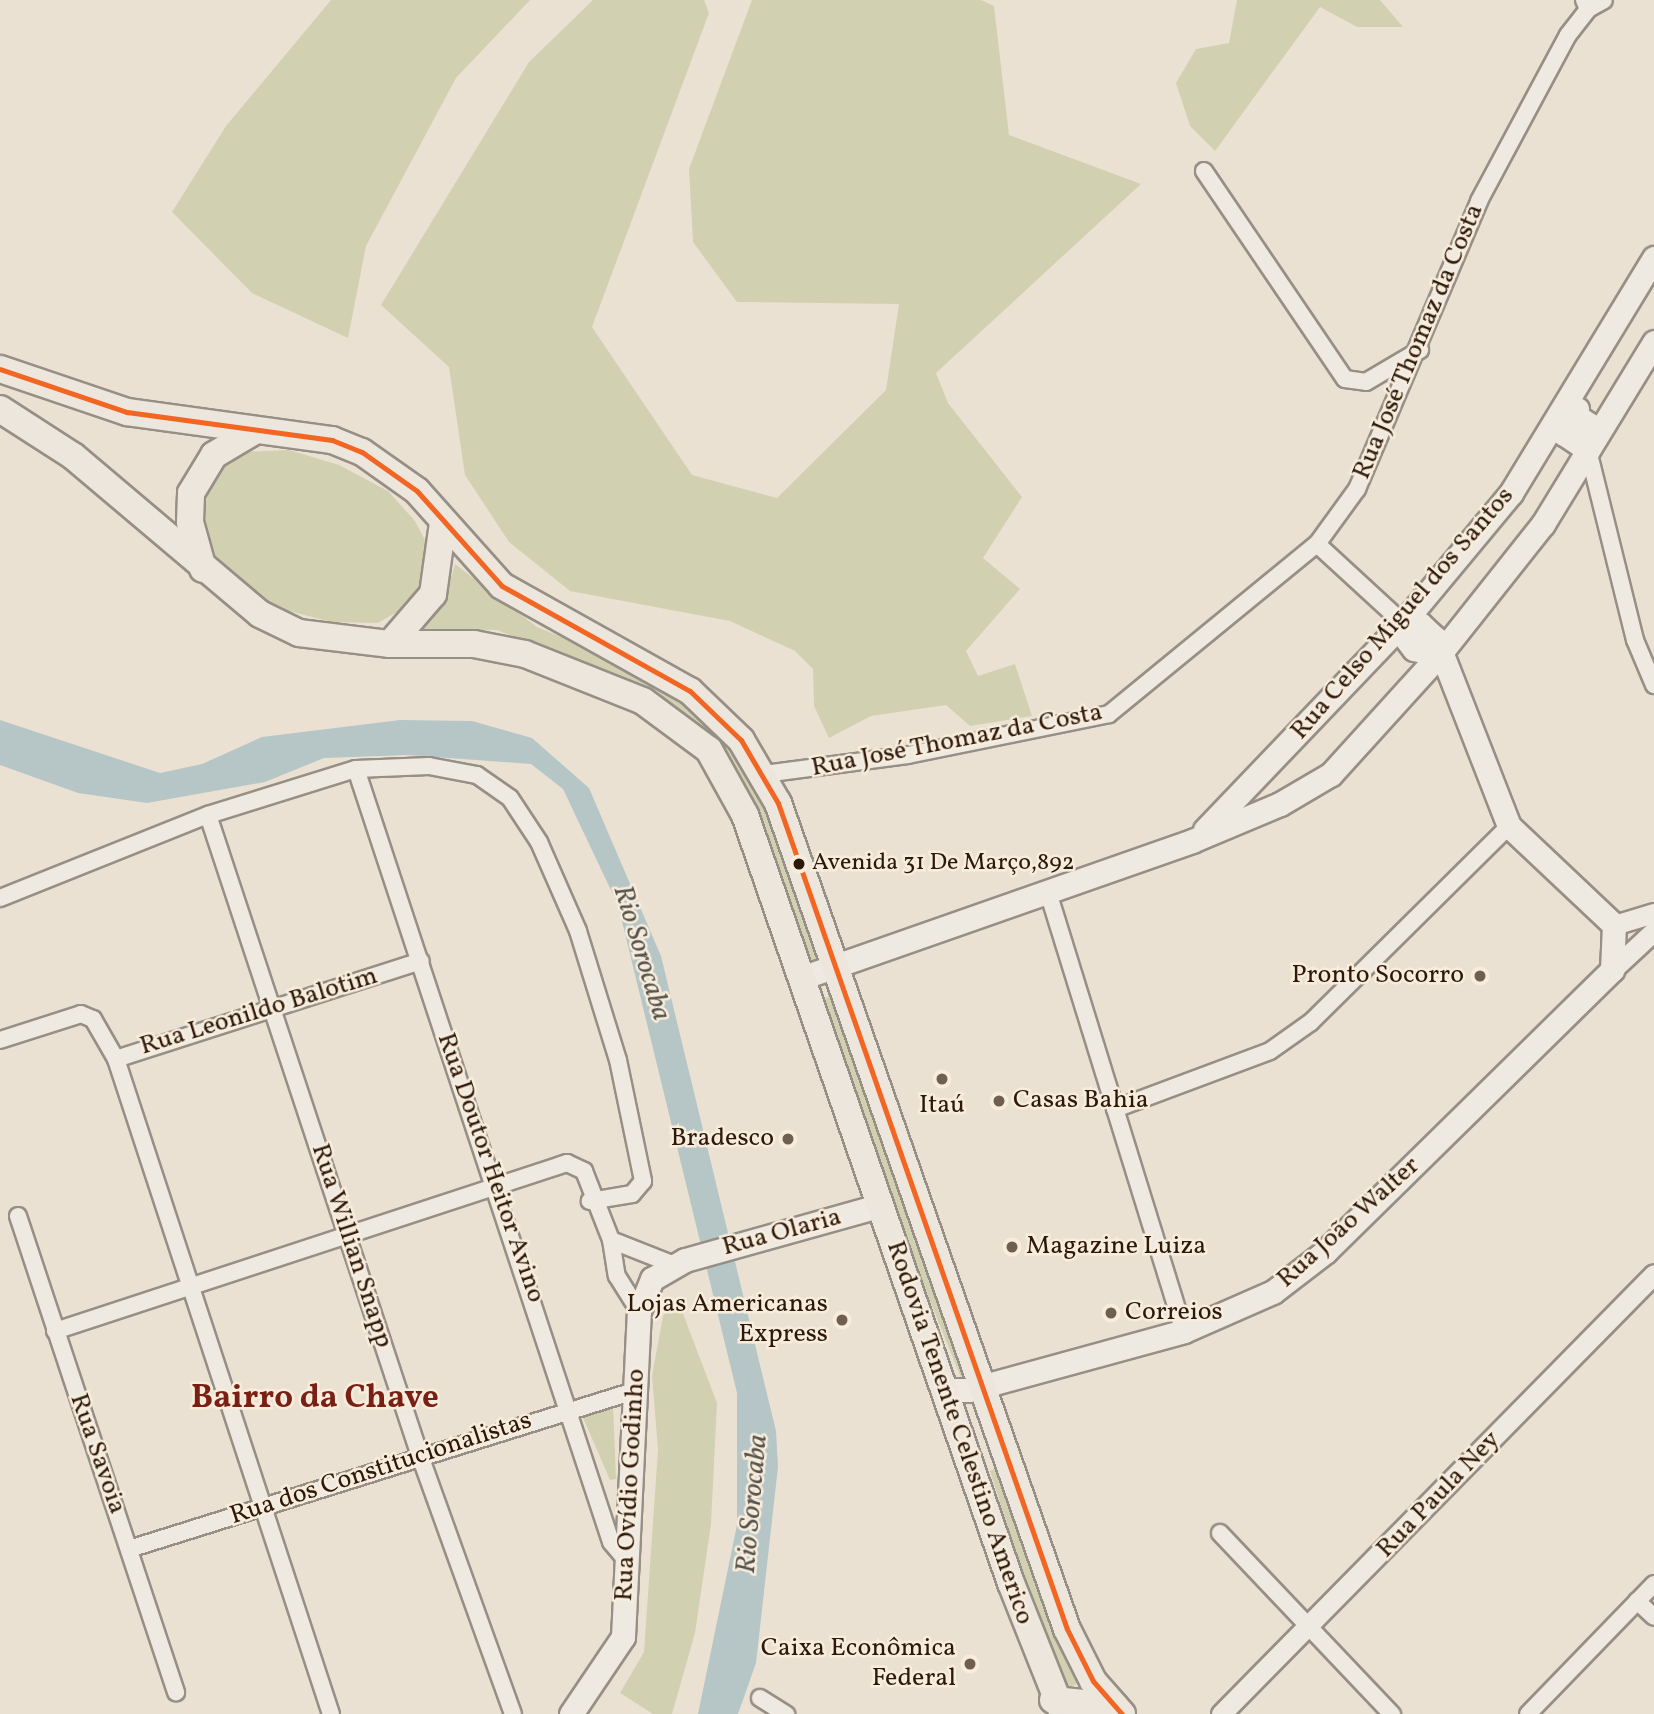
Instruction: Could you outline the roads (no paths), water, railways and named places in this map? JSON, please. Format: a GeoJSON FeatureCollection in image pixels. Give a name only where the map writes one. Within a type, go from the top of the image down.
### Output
{"type":"FeatureCollection","features":[{"type":"Feature","properties":{"kind":"highway"},"geometry":{"type":"LineString","coordinates":[[0,369],[76,399],[253,432],[332,440],[362,452],[417,491],[502,586],[690,691],[741,740],[764,774],[836,966]]}},
{"type":"Feature","properties":{"kind":"highway"},"geometry":{"type":"LineString","coordinates":[[0,410],[73,456],[203,569],[260,614],[299,633],[390,644],[474,644],[525,654],[643,701],[687,730],[709,750],[745,815],[801,978]]}},
{"type":"Feature","properties":{"kind":"highway"},"geometry":{"type":"LineString","coordinates":[[203,569],[190,522],[191,493],[214,455],[253,432]]}},
{"type":"Feature","properties":{"kind":"highway"},"geometry":{"type":"LineString","coordinates":[[390,644],[433,594],[443,523]]}},
{"type":"Feature","properties":{"kind":"highway","name":"Rodovia Tenente Celestino Americo"},"geometry":{"type":"LineString","coordinates":[[836,966],[1067,1629],[1093,1681],[1118,1710]]}},
{"type":"Feature","properties":{"kind":"highway","name":"Rodovia Tenente Celestino Americo"},"geometry":{"type":"LineString","coordinates":[[801,978],[865,1167],[948,1390],[1053,1709]]}},
{"type":"Feature","properties":{"kind":"highway"},"geometry":{"type":"LineString","coordinates":[[1053,1709],[1118,1710]]}},
{"type":"Feature","properties":{"kind":"main road","name":"Rua Celso Miguel dos Santos"},"geometry":{"type":"LineString","coordinates":[[1192,841],[1403,623],[1511,494],[1565,417],[1654,258]]}},
{"type":"Feature","properties":{"kind":"main road","name":"Rua Celso Miguel dos Santos"},"geometry":{"type":"LineString","coordinates":[[801,978],[1192,841],[1280,804],[1331,774],[1439,655],[1543,524],[1654,342]]}},
{"type":"Feature","properties":{"kind":"main road"},"geometry":{"type":"LineString","coordinates":[[1565,417],[1564,434],[1588,450]]}},
{"type":"Feature","properties":{"kind":"main road"},"geometry":{"type":"LineString","coordinates":[[1403,623],[1430,631],[1509,826],[1614,925],[1612,970]]}},
{"type":"Feature","properties":{"kind":"main road","name":"Rua João Walter"},"geometry":{"type":"LineString","coordinates":[[948,1390],[984,1386],[1184,1331],[1273,1292],[1326,1251],[1612,970]]}},
{"type":"Feature","properties":{"kind":"main road","name":"Rua Olaria"},"geometry":{"type":"LineString","coordinates":[[680,1262],[879,1206]]}},
{"type":"Feature","properties":{"kind":"main road","name":"Rua Ovídio Godinho"},"geometry":{"type":"LineString","coordinates":[[571,1714],[623,1637],[639,1311],[652,1279],[680,1262]]}},
{"type":"Feature","properties":{"kind":"street"},"geometry":{"type":"LineString","coordinates":[[1586,5],[1604,0]]}},
{"type":"Feature","properties":{"kind":"street","name":"Rua José Thomaz da Costa"},"geometry":{"type":"LineString","coordinates":[[764,774],[908,755],[1110,714],[1317,544],[1357,489],[1420,350],[1479,201],[1586,5]]}},
{"type":"Feature","properties":{"kind":"street"},"geometry":{"type":"LineString","coordinates":[[1204,171],[1345,379],[1366,382],[1420,350]]}},
{"type":"Feature","properties":{"kind":"street"},"geometry":{"type":"LineString","coordinates":[[1588,450],[1635,640],[1654,685]]}},
{"type":"Feature","properties":{"kind":"street"},"geometry":{"type":"LineString","coordinates":[[1317,544],[1403,623]]}},
{"type":"Feature","properties":{"kind":"street"},"geometry":{"type":"LineString","coordinates":[[0,898],[208,815],[356,769],[429,766],[478,775],[510,798],[539,842],[578,931],[614,1047],[643,1181],[632,1194],[590,1201]]}},
{"type":"Feature","properties":{"kind":"street","name":"Rua Doutor Heitor Avino"},"geometry":{"type":"LineString","coordinates":[[356,769],[572,1409],[611,1542],[628,1562]]}},
{"type":"Feature","properties":{"kind":"street","name":"Rua Willian Snapp"},"geometry":{"type":"LineString","coordinates":[[208,815],[419,1453],[513,1714]]}},
{"type":"Feature","properties":{"kind":"street"},"geometry":{"type":"LineString","coordinates":[[1115,1110],[1270,1051],[1311,1022],[1509,826]]}},
{"type":"Feature","properties":{"kind":"street"},"geometry":{"type":"LineString","coordinates":[[1048,892],[1184,1331]]}},
{"type":"Feature","properties":{"kind":"street"},"geometry":{"type":"LineString","coordinates":[[1614,925],[1654,913]]}},
{"type":"Feature","properties":{"kind":"street","name":"Rua João Walter"},"geometry":{"type":"LineString","coordinates":[[1612,970],[1654,931]]}},
{"type":"Feature","properties":{"kind":"street","name":"Rua Leonildo Balotim"},"geometry":{"type":"LineString","coordinates":[[0,1040],[80,1014],[93,1019],[116,1059],[421,961]]}},
{"type":"Feature","properties":{"kind":"street"},"geometry":{"type":"LineString","coordinates":[[116,1059],[331,1714]]}},
{"type":"Feature","properties":{"kind":"street"},"geometry":{"type":"LineString","coordinates":[[54,1331],[495,1184],[577,1164],[590,1201],[611,1240],[617,1276],[639,1311]]}},
{"type":"Feature","properties":{"kind":"street","name":"Rua Savoia"},"geometry":{"type":"LineString","coordinates":[[18,1216],[176,1692]]}},
{"type":"Feature","properties":{"kind":"street"},"geometry":{"type":"LineString","coordinates":[[611,1240],[680,1262]]}},
{"type":"Feature","properties":{"kind":"street","name":"Rua Paula Ney"},"geometry":{"type":"LineString","coordinates":[[1221,1714],[1313,1624],[1654,1274]]}},
{"type":"Feature","properties":{"kind":"street","name":"Rua dos Constitucionalistas"},"geometry":{"type":"LineString","coordinates":[[129,1549],[419,1453],[634,1391]]}},
{"type":"Feature","properties":{"kind":"street"},"geometry":{"type":"LineString","coordinates":[[1220,1533],[1313,1624],[1392,1714]]}},
{"type":"Feature","properties":{"kind":"street"},"geometry":{"type":"LineString","coordinates":[[1528,1714],[1654,1584]]}},
{"type":"Feature","properties":{"kind":"street"},"geometry":{"type":"LineString","coordinates":[[1637,1601],[1654,1617]]}},
{"type":"Feature","properties":{"kind":"street"},"geometry":{"type":"LineString","coordinates":[[760,1698],[786,1714]]}},
{"type":"Feature","properties":{"kind":"water","name":"Rio Sorocaba"},"geometry":{"type":"Polygon","coordinates":[[[0,720],[160,773],[202,764],[262,737],[400,720],[472,721],[532,738],[589,788],[661,956],[776,1431],[778,1467],[756,1663],[738,1714],[698,1714],[737,1525],[737,1393],[618,905],[563,789],[531,764],[408,755],[324,758],[265,782],[147,803],[78,793],[0,765],[0,720]]]}},
{"type":"Feature","properties":{"kind":"place","name":"Avenida 31 De Março,892"},"geometry":{"type":"Point","coordinates":[799,864]}},
{"type":"Feature","properties":{"kind":"place","name":"Pronto Socorro"},"geometry":{"type":"Point","coordinates":[1480,976]}},
{"type":"Feature","properties":{"kind":"place","name":"Itaú"},"geometry":{"type":"Point","coordinates":[942,1079]}},
{"type":"Feature","properties":{"kind":"place","name":"Casas Bahia"},"geometry":{"type":"Point","coordinates":[999,1101]}},
{"type":"Feature","properties":{"kind":"place","name":"Bradesco"},"geometry":{"type":"Point","coordinates":[788,1139]}},
{"type":"Feature","properties":{"kind":"place","name":"Magazine Luiza"},"geometry":{"type":"Point","coordinates":[1012,1247]}},
{"type":"Feature","properties":{"kind":"place","name":"Correios"},"geometry":{"type":"Point","coordinates":[1111,1313]}},
{"type":"Feature","properties":{"kind":"place","name":"Lojas Americanas Express"},"geometry":{"type":"Point","coordinates":[842,1320]}},
{"type":"Feature","properties":{"kind":"place","name":"Caixa Econômica Federal"},"geometry":{"type":"Point","coordinates":[970,1664]}},
{"type":"Feature","properties":{"kind":"district","name":"Bairro da Chave"},"geometry":{"type":"Point","coordinates":[315,1400]}}]}
